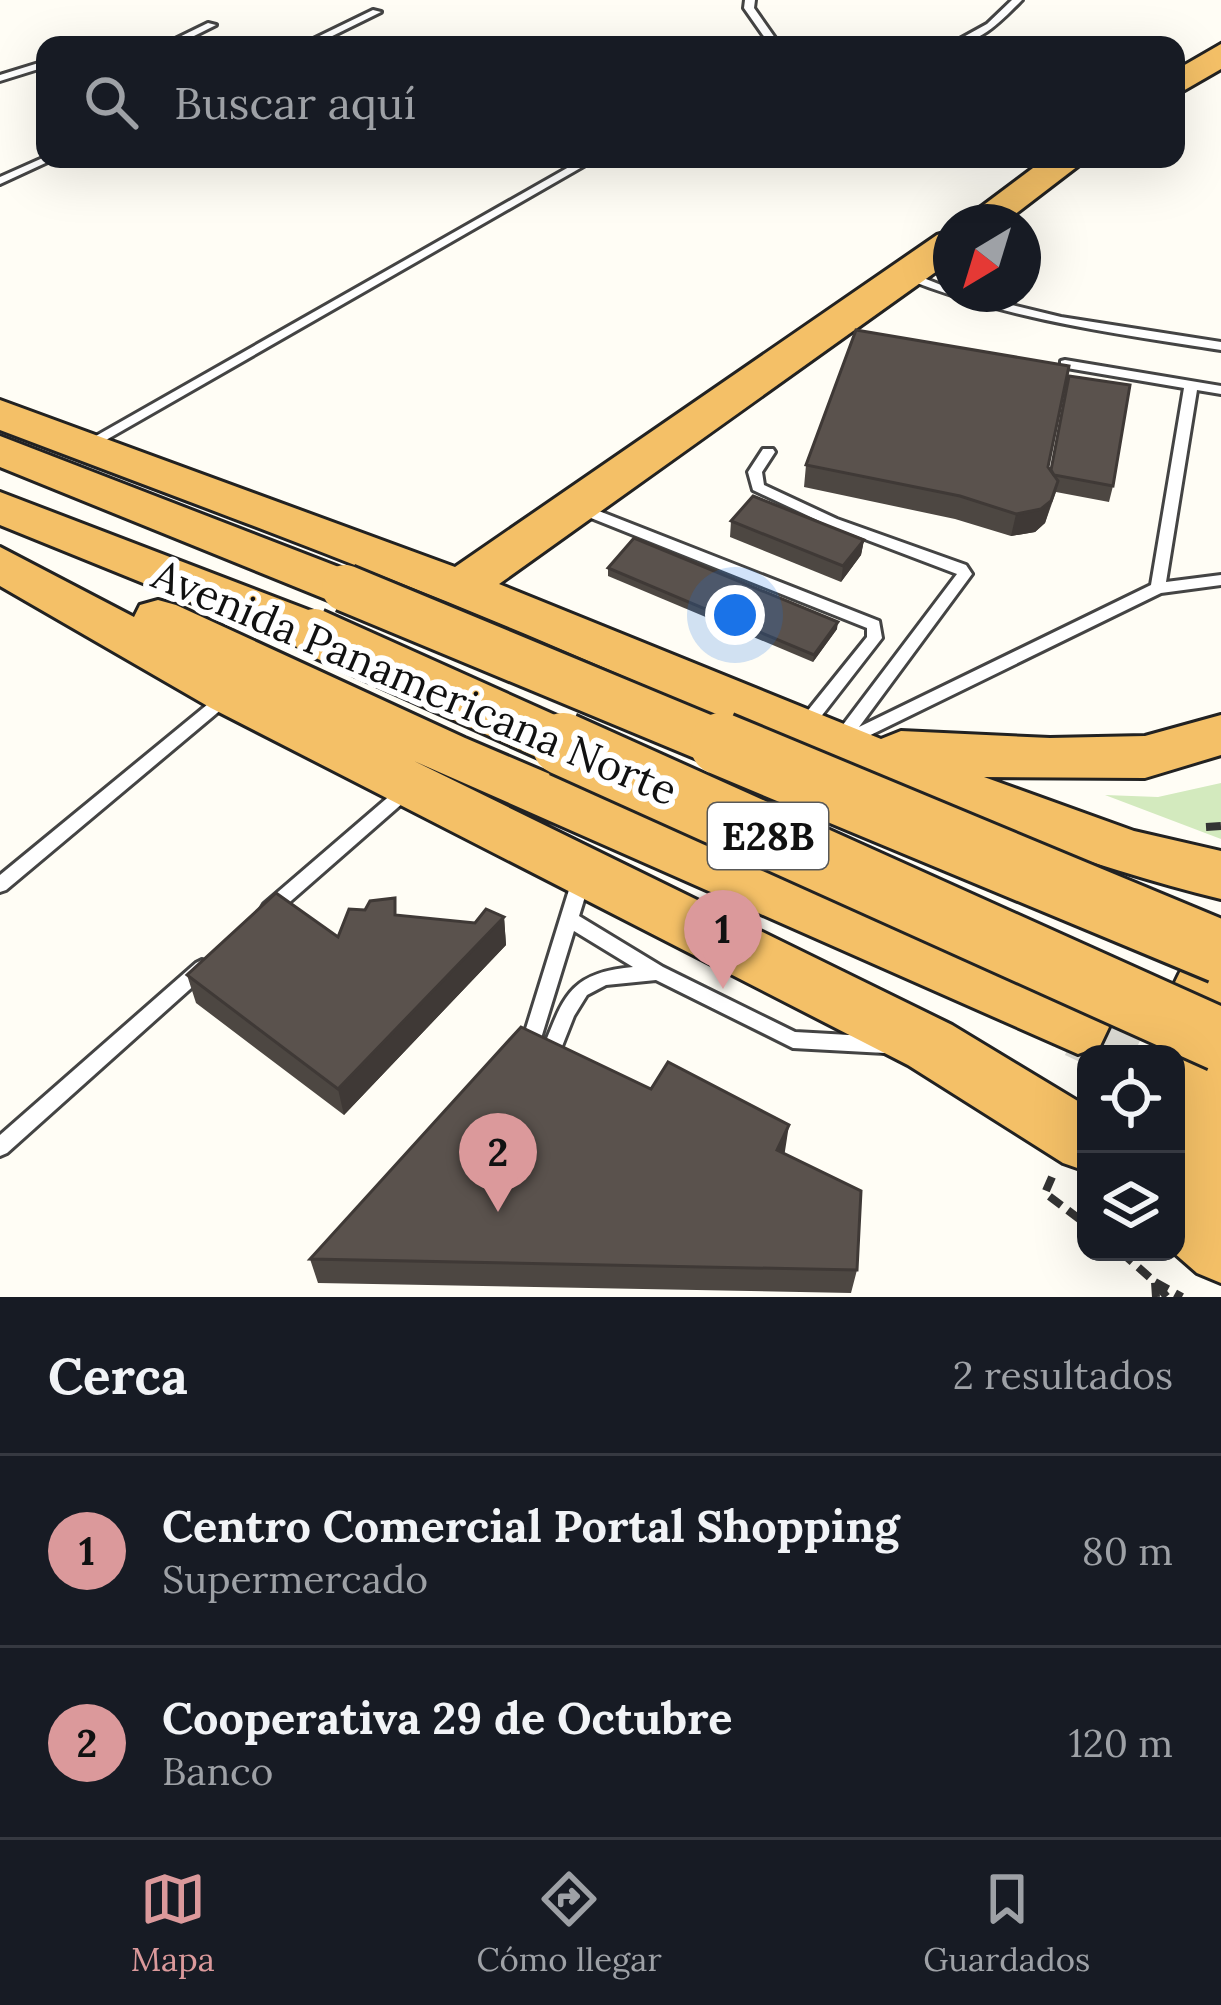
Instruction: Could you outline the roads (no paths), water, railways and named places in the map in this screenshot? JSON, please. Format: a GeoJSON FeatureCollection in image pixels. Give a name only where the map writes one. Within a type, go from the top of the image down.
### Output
{"type":"FeatureCollection","features":[{"type":"Feature","properties":{"kind":"highway"},"geometry":{"type":"LineString","coordinates":[[1185,79],[1221,54]]}},
{"type":"Feature","properties":{"kind":"highway"},"geometry":{"type":"LineString","coordinates":[[1006,204],[1057,168]]}},
{"type":"Feature","properties":{"kind":"highway"},"geometry":{"type":"LineString","coordinates":[[460,586],[933,256]]}},
{"type":"Feature","properties":{"kind":"highway"},"geometry":{"type":"LineString","coordinates":[[0,410],[460,586],[830,742],[1130,853],[1221,875]]}},
{"type":"Feature","properties":{"kind":"highway","name":"Avenida Panamericana Norte"},"geometry":{"type":"LineString","coordinates":[[0,450],[1221,1040]]}},
{"type":"Feature","properties":{"kind":"highway","name":"Avenida Panamericana Norte"},"geometry":{"type":"LineString","coordinates":[[0,507],[329,610],[1221,956]]}},
{"type":"Feature","properties":{"kind":"highway"},"geometry":{"type":"LineString","coordinates":[[0,547],[446,753],[1078,1027]]}},
{"type":"Feature","properties":{"kind":"highway"},"geometry":{"type":"LineString","coordinates":[[0,564],[230,694],[412,785],[577,894],[930,1045],[1077,1135]]}},
{"type":"Feature","properties":{"kind":"highway"},"geometry":{"type":"LineString","coordinates":[[830,742],[1050,759],[1145,757],[1221,735]]}},
{"type":"Feature","properties":{"kind":"highway"},"geometry":{"type":"LineString","coordinates":[[1221,956],[1195,1012],[1188,1055],[1189,1102],[1200,1151],[1221,1204]]}},
{"type":"Feature","properties":{"kind":"highway"},"geometry":{"type":"LineString","coordinates":[[1185,1219],[1221,1249]]}},
{"type":"Feature","properties":{"kind":"lane"},"geometry":{"type":"LineString","coordinates":[[750,0],[748,8],[768,36]]}},
{"type":"Feature","properties":{"kind":"lane"},"geometry":{"type":"LineString","coordinates":[[971,36],[990,26],[1017,0]]}},
{"type":"Feature","properties":{"kind":"lane"},"geometry":{"type":"LineString","coordinates":[[326,36],[376,13]]}},
{"type":"Feature","properties":{"kind":"lane"},"geometry":{"type":"LineString","coordinates":[[187,36],[211,25]]}},
{"type":"Feature","properties":{"kind":"lane"},"geometry":{"type":"LineString","coordinates":[[0,78],[36,67]]}},
{"type":"Feature","properties":{"kind":"lane"},"geometry":{"type":"LineString","coordinates":[[0,181],[36,165]]}},
{"type":"Feature","properties":{"kind":"lane"},"geometry":{"type":"LineString","coordinates":[[87,445],[575,168]]}},
{"type":"Feature","properties":{"kind":"lane"},"geometry":{"type":"LineString","coordinates":[[906,275],[976,304],[1066,326],[1221,346]]}},
{"type":"Feature","properties":{"kind":"lane"},"geometry":{"type":"LineString","coordinates":[[1065,364],[1221,390]]}},
{"type":"Feature","properties":{"kind":"lane"},"geometry":{"type":"LineString","coordinates":[[1158,588],[1191,385]]}},
{"type":"Feature","properties":{"kind":"lane"},"geometry":{"type":"LineString","coordinates":[[768,452],[755,472],[758,487],[824,522],[893,542],[961,568],[965,574],[830,742]]}},
{"type":"Feature","properties":{"kind":"lane"},"geometry":{"type":"LineString","coordinates":[[573,506],[874,625],[875,638],[830,742]]}},
{"type":"Feature","properties":{"kind":"lane"},"geometry":{"type":"LineString","coordinates":[[830,742],[1158,588],[1221,580]]}},
{"type":"Feature","properties":{"kind":"lane"},"geometry":{"type":"LineString","coordinates":[[0,885],[230,694]]}},
{"type":"Feature","properties":{"kind":"lane"},"geometry":{"type":"LineString","coordinates":[[249,927],[412,785]]}},
{"type":"Feature","properties":{"kind":"lane"},"geometry":{"type":"LineString","coordinates":[[657,972],[604,975],[574,992],[529,1083],[545,987],[577,894],[657,972],[793,1040],[930,1045]]}},
{"type":"Feature","properties":{"kind":"lane"},"geometry":{"type":"LineString","coordinates":[[0,1147],[214,958]]}},
{"type":"Feature","properties":{"kind":"tunnel"},"geometry":{"type":"LineString","coordinates":[[1078,1027],[1117,1045]]}},
{"type":"Feature","properties":{"kind":"place","name":"Centro Comercial Portal Shopping"},"geometry":{"type":"Point","coordinates":[723,989]}},
{"type":"Feature","properties":{"kind":"place","name":"Cooperativa 29 de Octubre"},"geometry":{"type":"Point","coordinates":[498,1212]}}]}
